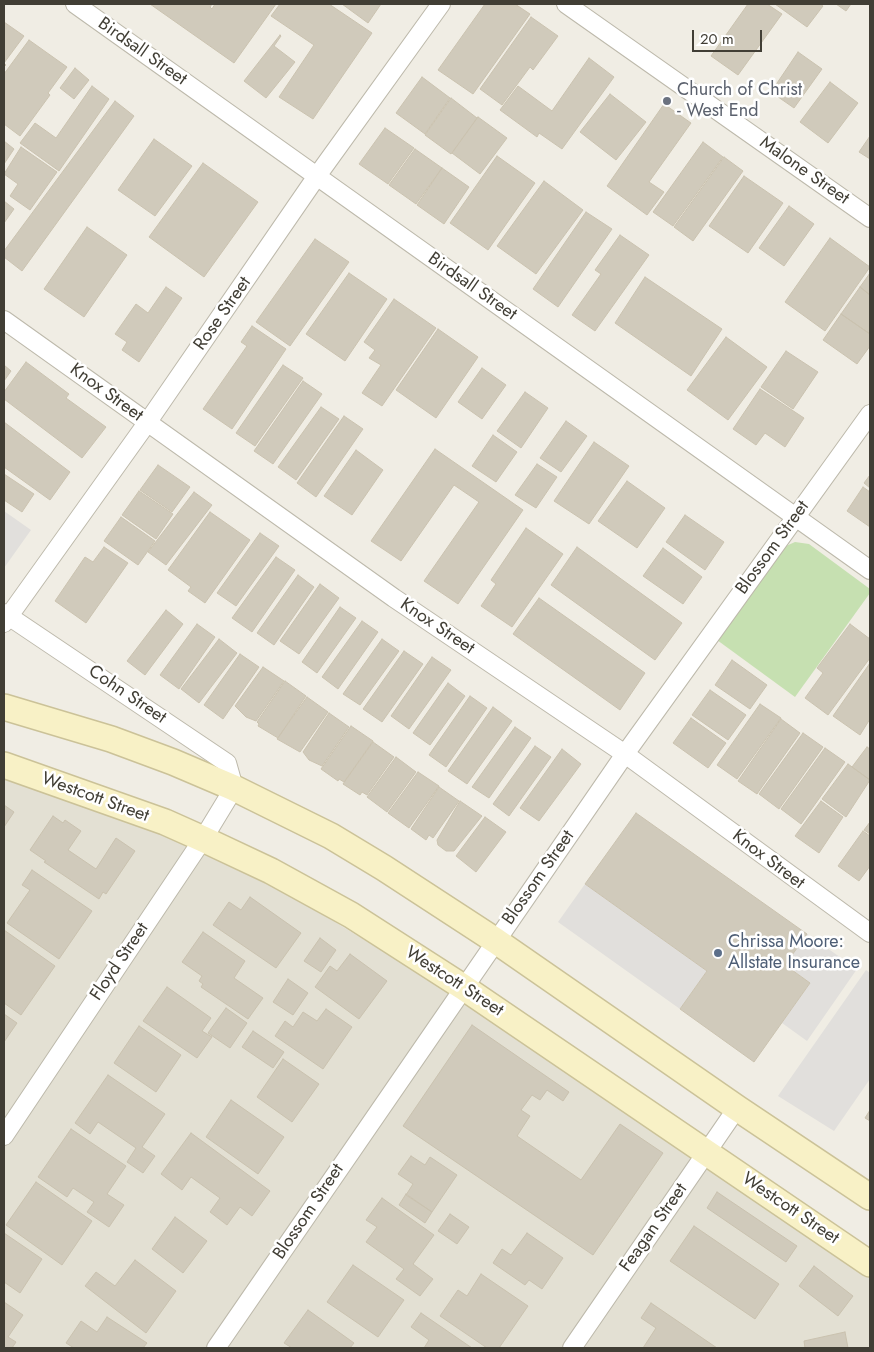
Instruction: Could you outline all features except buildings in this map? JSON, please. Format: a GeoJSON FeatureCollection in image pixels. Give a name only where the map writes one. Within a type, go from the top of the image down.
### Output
{"type":"FeatureCollection","features":[{"type":"Feature","properties":{"kind":"main road"},"geometry":{"type":"LineString","coordinates":[[4,707],[111,739],[234,788],[338,841],[496,941],[737,1108],[870,1197]]}},
{"type":"Feature","properties":{"kind":"main road","name":"Westcott Street"},"geometry":{"type":"LineString","coordinates":[[4,766],[165,822],[271,871],[351,915],[463,988],[870,1264]]}},
{"type":"Feature","properties":{"kind":"street","name":"Birdsall Street"},"geometry":{"type":"LineString","coordinates":[[75,4],[870,570]]}},
{"type":"Feature","properties":{"kind":"street","name":"Rose Street"},"geometry":{"type":"LineString","coordinates":[[5,617],[147,423],[317,176],[441,4]]}},
{"type":"Feature","properties":{"kind":"street","name":"Malone Street"},"geometry":{"type":"LineString","coordinates":[[566,4],[870,218]]}},
{"type":"Feature","properties":{"kind":"street","name":"Knox Street"},"geometry":{"type":"LineString","coordinates":[[4,320],[394,598],[625,754],[870,933]]}},
{"type":"Feature","properties":{"kind":"street","name":"Blossom Street"},"geometry":{"type":"LineString","coordinates":[[216,1348],[625,754],[870,414]]}},
{"type":"Feature","properties":{"kind":"street","name":"Cohn Street"},"geometry":{"type":"LineString","coordinates":[[5,617],[227,762],[234,788]]}},
{"type":"Feature","properties":{"kind":"street","name":"Floyd Street"},"geometry":{"type":"LineString","coordinates":[[4,1136],[203,839],[234,788]]}},
{"type":"Feature","properties":{"kind":"street","name":"Feagan Street"},"geometry":{"type":"LineString","coordinates":[[572,1348],[737,1108]]}},
{"type":"Feature","properties":{"kind":"shaded area"},"geometry":{"type":"Polygon","coordinates":[[[4,511],[31,530],[4,568],[4,511]]]}},
{"type":"Feature","properties":{"kind":"shaded area"},"geometry":{"type":"Polygon","coordinates":[[[4,777],[56,793],[166,836],[292,896],[414,970],[870,1277],[870,1348],[4,1348],[4,777]]]}},
{"type":"Feature","properties":{"kind":"shaded area"},"geometry":{"type":"Polygon","coordinates":[[[585,884],[707,971],[680,1009],[558,922],[585,884]]]}},
{"type":"Feature","properties":{"kind":"shaded area"},"geometry":{"type":"Polygon","coordinates":[[[807,934],[857,969],[807,1041],[782,1023],[810,983],[785,965],[807,934]]]}},
{"type":"Feature","properties":{"kind":"shaded area"},"geometry":{"type":"Polygon","coordinates":[[[866,970],[870,973],[870,1079],[834,1131],[778,1096],[866,970]]]}},
{"type":"Feature","properties":{"kind":"green space"},"geometry":{"type":"Polygon","coordinates":[[[795,542],[809,544],[870,589],[870,593],[795,697],[717,640],[786,546],[795,542]]]}},
{"type":"Feature","properties":{"kind":"place","name":"Church of Christ - West End"},"geometry":{"type":"Point","coordinates":[667,101]}},
{"type":"Feature","properties":{"kind":"place","name":"Chrissa Moore: Allstate Insurance"},"geometry":{"type":"Point","coordinates":[718,953]}}]}
